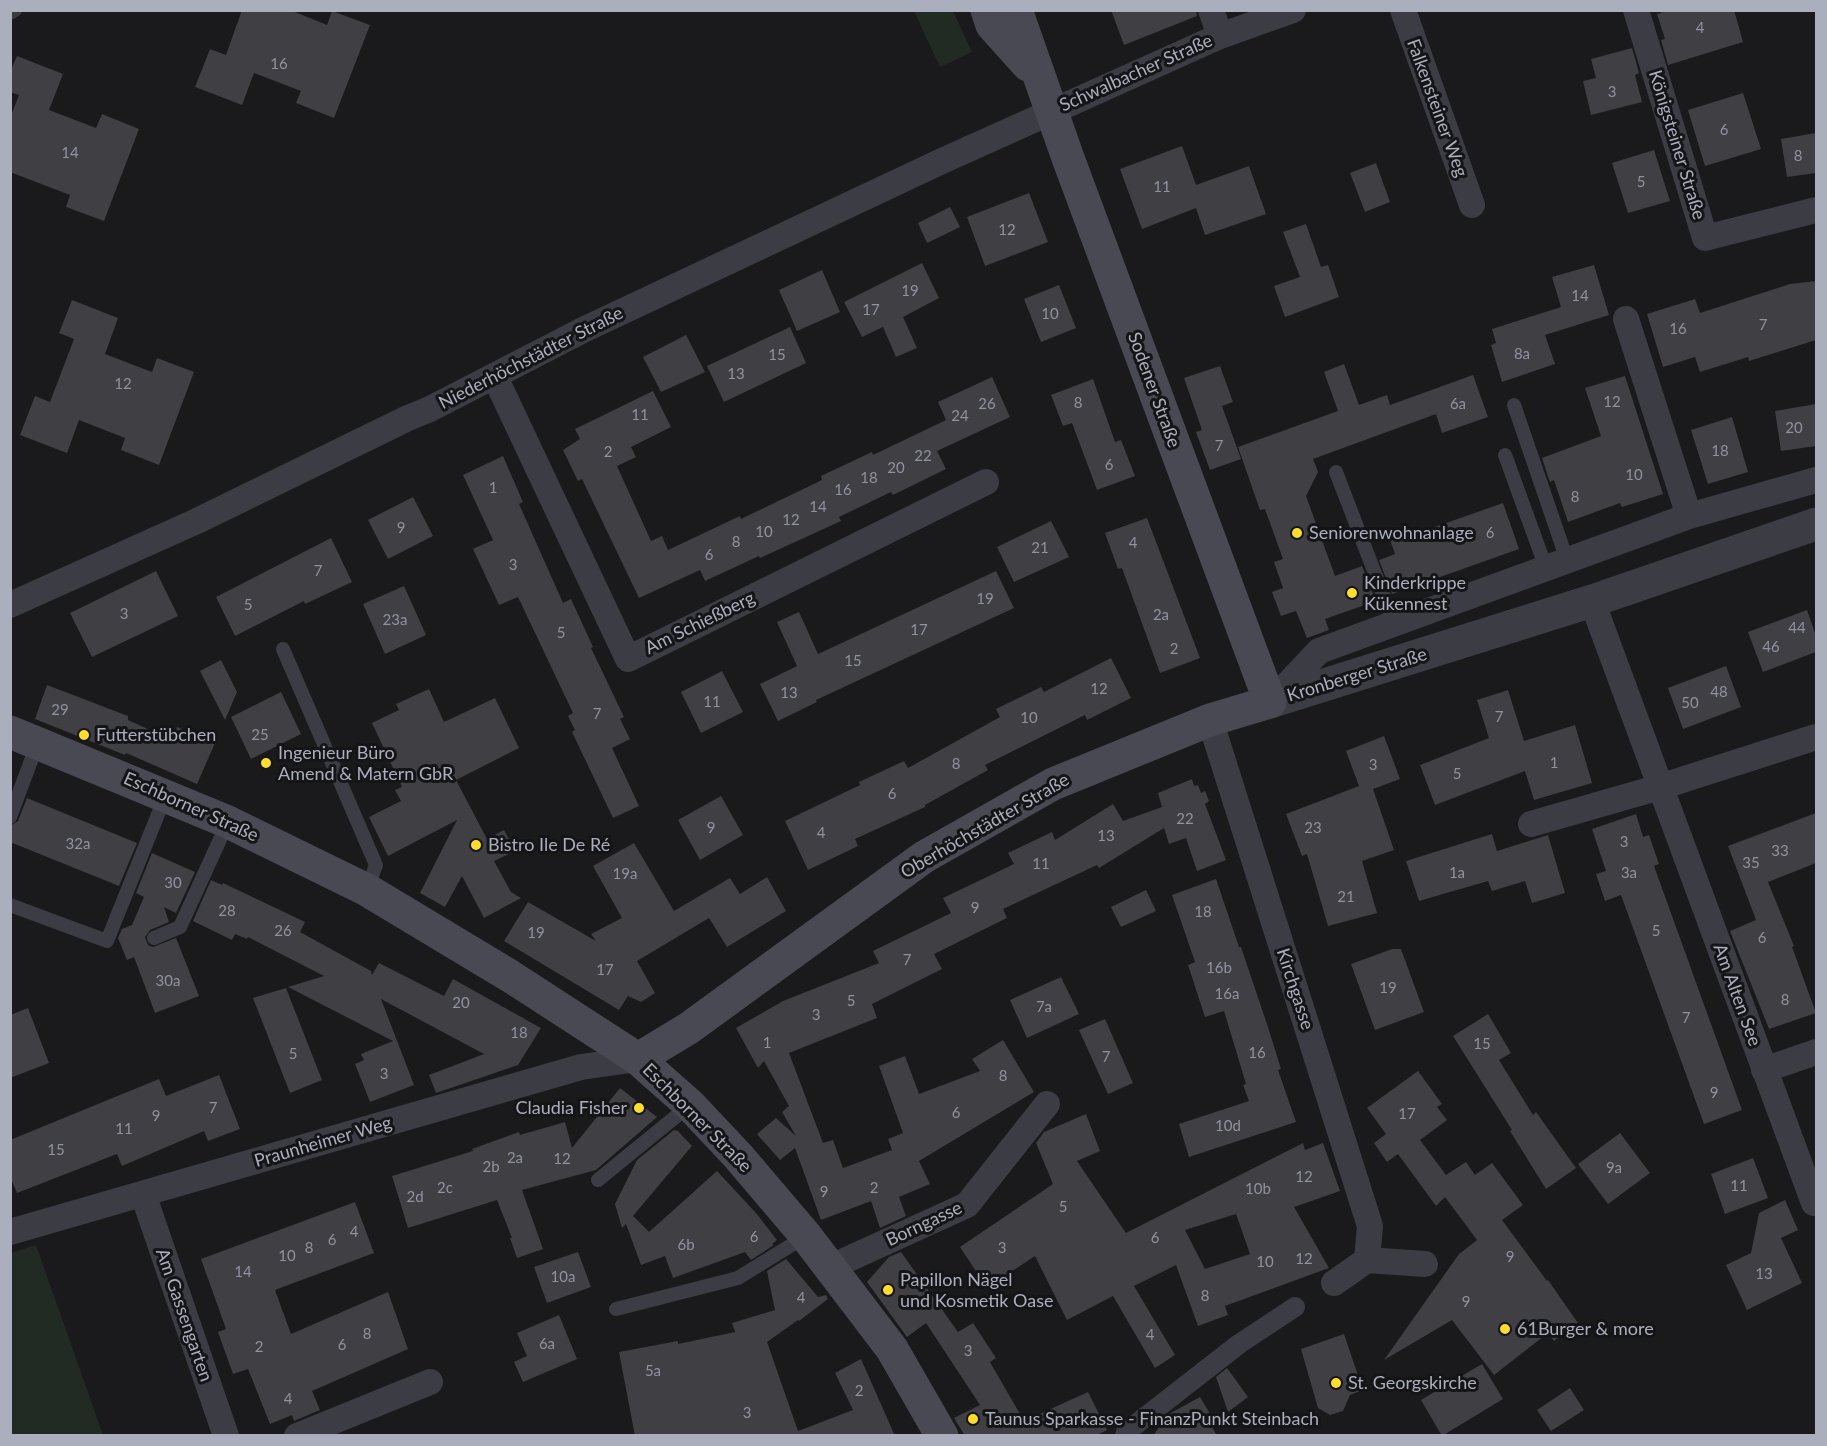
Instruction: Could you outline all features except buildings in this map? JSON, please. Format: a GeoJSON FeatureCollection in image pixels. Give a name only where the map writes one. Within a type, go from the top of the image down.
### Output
{"type":"FeatureCollection","features":[{"type":"Feature","properties":{"kind":"main road","name":"Sodener Straße"},"geometry":{"type":"LineString","coordinates":[[987,10],[992,25],[1040,78]]}},
{"type":"Feature","properties":{"kind":"main road","name":"Sodener Straße"},"geometry":{"type":"LineString","coordinates":[[1016,10],[1270,702]]}},
{"type":"Feature","properties":{"kind":"main road","name":"Oberhöchstädter Straße"},"geometry":{"type":"LineString","coordinates":[[638,1059],[688,1028],[924,856],[1053,784],[1210,720],[1270,702]]}},
{"type":"Feature","properties":{"kind":"main road","name":"Eschborner Straße"},"geometry":{"type":"LineString","coordinates":[[24,737],[228,822],[367,890],[510,976],[638,1059],[690,1105],[738,1156],[807,1236],[892,1349],[942,1436]]}},
{"type":"Feature","properties":{"kind":"street"},"geometry":{"type":"LineString","coordinates":[[1211,10],[1220,36]]}},
{"type":"Feature","properties":{"kind":"street","name":"Schwalbacher Straße"},"geometry":{"type":"LineString","coordinates":[[1052,111],[1220,36],[1293,10]]}},
{"type":"Feature","properties":{"kind":"street","name":"Falkensteiner Weg"},"geometry":{"type":"LineString","coordinates":[[1403,10],[1472,205]]}},
{"type":"Feature","properties":{"kind":"street","name":"Königsteiner Straße"},"geometry":{"type":"LineString","coordinates":[[1636,10],[1705,238],[1816,210]]}},
{"type":"Feature","properties":{"kind":"street","name":"Niederhöchstädter Straße"},"geometry":{"type":"LineString","coordinates":[[10,605],[197,521],[495,377],[583,330],[1052,111]]}},
{"type":"Feature","properties":{"kind":"street"},"geometry":{"type":"LineString","coordinates":[[1626,319],[1689,516]]}},
{"type":"Feature","properties":{"kind":"street","name":"Am Schießberg"},"geometry":{"type":"LineString","coordinates":[[495,377],[628,658],[987,482]]}},
{"type":"Feature","properties":{"kind":"street","name":"Kronberger Straße"},"geometry":{"type":"LineString","coordinates":[[1270,702],[1319,651],[1689,516],[1816,480]]}},
{"type":"Feature","properties":{"kind":"street","name":"Kronberger Straße"},"geometry":{"type":"LineString","coordinates":[[1270,702],[1593,601],[1816,524]]}},
{"type":"Feature","properties":{"kind":"street","name":"Am Alten See"},"geometry":{"type":"LineString","coordinates":[[1593,601],[1814,1203]]}},
{"type":"Feature","properties":{"kind":"street","name":"Kirchgasse"},"geometry":{"type":"LineString","coordinates":[[1210,720],[1370,1226],[1367,1260]]}},
{"type":"Feature","properties":{"kind":"street"},"geometry":{"type":"LineString","coordinates":[[1531,824],[1660,787],[1816,737]]}},
{"type":"Feature","properties":{"kind":"street"},"geometry":{"type":"LineString","coordinates":[[1764,1070],[1816,1052]]}},
{"type":"Feature","properties":{"kind":"street","name":"Praunheimer Weg"},"geometry":{"type":"LineString","coordinates":[[10,1232],[581,1067],[638,1059]]}},
{"type":"Feature","properties":{"kind":"street","name":"Borngasse"},"geometry":{"type":"LineString","coordinates":[[831,1267],[967,1205],[1047,1104]]}},
{"type":"Feature","properties":{"kind":"street","name":"Am Gassengarten"},"geometry":{"type":"LineString","coordinates":[[143,1194],[226,1436]]}},
{"type":"Feature","properties":{"kind":"street"},"geometry":{"type":"LineString","coordinates":[[1334,1283],[1367,1260],[1425,1264]]}},
{"type":"Feature","properties":{"kind":"street"},"geometry":{"type":"LineString","coordinates":[[1125,1436],[1126,1432],[1239,1344],[1295,1307]]}},
{"type":"Feature","properties":{"kind":"street"},"geometry":{"type":"LineString","coordinates":[[297,1436],[430,1382]]}},
{"type":"Feature","properties":{"kind":"lane"},"geometry":{"type":"LineString","coordinates":[[10,13],[15,10]]}},
{"type":"Feature","properties":{"kind":"lane"},"geometry":{"type":"LineString","coordinates":[[1514,405],[1556,564]]}},
{"type":"Feature","properties":{"kind":"lane"},"geometry":{"type":"LineString","coordinates":[[1505,455],[1556,564]]}},
{"type":"Feature","properties":{"kind":"lane"},"geometry":{"type":"LineString","coordinates":[[1336,472],[1394,623]]}},
{"type":"Feature","properties":{"kind":"lane"},"geometry":{"type":"LineString","coordinates":[[283,649],[376,865],[367,890]]}},
{"type":"Feature","properties":{"kind":"lane"},"geometry":{"type":"LineString","coordinates":[[10,817],[24,737]]}},
{"type":"Feature","properties":{"kind":"lane"},"geometry":{"type":"LineString","coordinates":[[10,904],[107,941],[166,795]]}},
{"type":"Feature","properties":{"kind":"lane"},"geometry":{"type":"LineString","coordinates":[[154,938],[180,927],[228,822]]}},
{"type":"Feature","properties":{"kind":"lane"},"geometry":{"type":"LineString","coordinates":[[598,1180],[690,1105]]}},
{"type":"Feature","properties":{"kind":"lane"},"geometry":{"type":"LineString","coordinates":[[616,1309],[738,1278],[807,1236]]}},
{"type":"Feature","properties":{"kind":"shaded area"},"geometry":{"type":"Polygon","coordinates":[[[914,11],[953,11],[972,52],[940,67],[914,11]]]}},
{"type":"Feature","properties":{"kind":"shaded area"},"geometry":{"type":"Polygon","coordinates":[[[36,1245],[103,1435],[11,1435],[11,1253],[36,1245]]]}},
{"type":"Feature","properties":{"kind":"place","name":"Seniorenwohnanlage"},"geometry":{"type":"Point","coordinates":[1297,533]}},
{"type":"Feature","properties":{"kind":"place","name":"Kinderkrippe Kükennest"},"geometry":{"type":"Point","coordinates":[1352,593]}},
{"type":"Feature","properties":{"kind":"place","name":"Futterstübchen"},"geometry":{"type":"Point","coordinates":[84,735]}},
{"type":"Feature","properties":{"kind":"place","name":"Ingenieur Büro Amend & Matern GbR"},"geometry":{"type":"Point","coordinates":[266,763]}},
{"type":"Feature","properties":{"kind":"place","name":"Bistro Ile De Ré"},"geometry":{"type":"Point","coordinates":[476,845]}},
{"type":"Feature","properties":{"kind":"place","name":"Claudia Fisher"},"geometry":{"type":"Point","coordinates":[639,1108]}},
{"type":"Feature","properties":{"kind":"place","name":"Papillon Nägel und Kosmetik Oase"},"geometry":{"type":"Point","coordinates":[888,1290]}},
{"type":"Feature","properties":{"kind":"place","name":"61Burger & more"},"geometry":{"type":"Point","coordinates":[1505,1329]}},
{"type":"Feature","properties":{"kind":"place","name":"St. Georgskirche"},"geometry":{"type":"Point","coordinates":[1336,1383]}},
{"type":"Feature","properties":{"kind":"place","name":"Taunus Sparkasse - FinanzPunkt Steinbach"},"geometry":{"type":"Point","coordinates":[973,1419]}}]}
